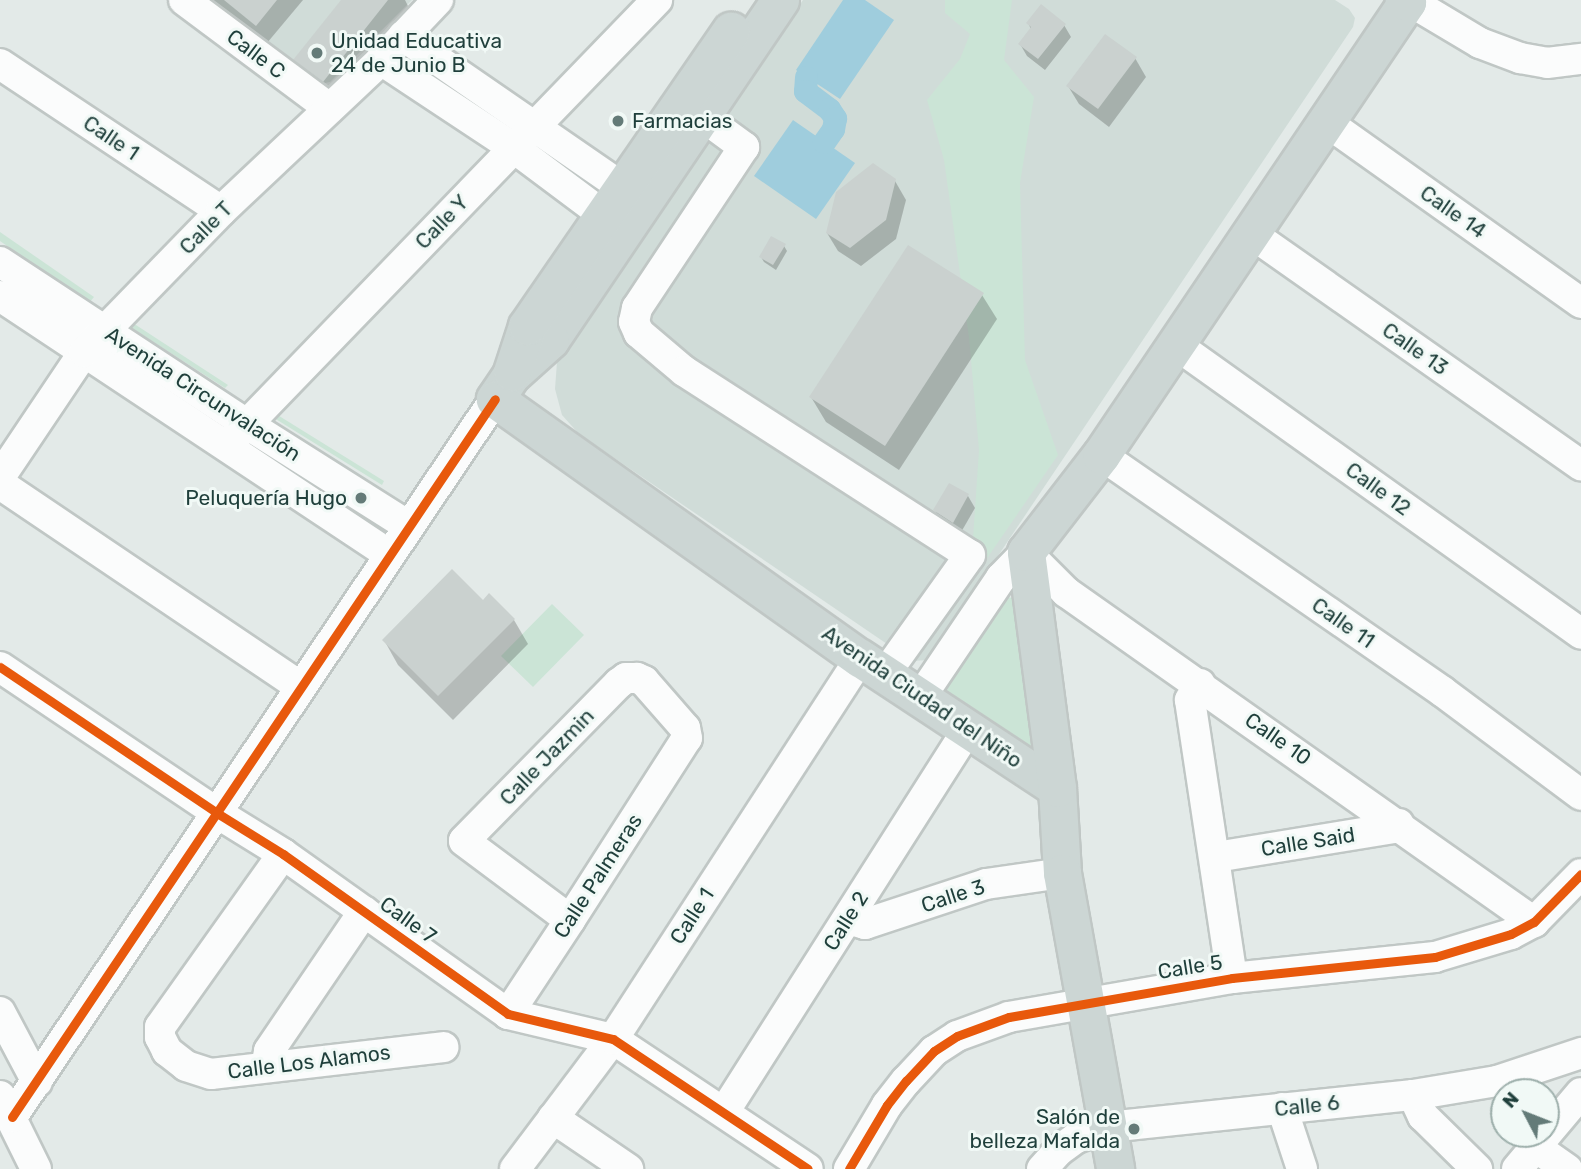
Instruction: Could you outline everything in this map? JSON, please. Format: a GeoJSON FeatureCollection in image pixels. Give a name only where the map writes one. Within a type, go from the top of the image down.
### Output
{"type":"FeatureCollection","features":[{"type":"Feature","properties":{"kind":"main road"},"geometry":{"type":"LineString","coordinates":[[624,208],[751,0]]}},
{"type":"Feature","properties":{"kind":"main road"},"geometry":{"type":"LineString","coordinates":[[503,387],[527,326],[703,117],[780,0]]}},
{"type":"Feature","properties":{"kind":"main road"},"geometry":{"type":"LineString","coordinates":[[1115,1169],[1062,873],[1057,788],[1026,552],[1101,455],[1406,1]]}},
{"type":"Feature","properties":{"kind":"main road","name":"Avenida Ciudad del Niño"},"geometry":{"type":"LineString","coordinates":[[503,387],[873,666],[1057,788]]}},
{"type":"Feature","properties":{"kind":"street","name":"Calle C"},"geometry":{"type":"LineString","coordinates":[[184,0],[329,108]]}},
{"type":"Feature","properties":{"kind":"street","name":"Calle T"},"geometry":{"type":"LineString","coordinates":[[0,477],[84,352],[221,211],[381,60],[438,0]]}},
{"type":"Feature","properties":{"kind":"street","name":"Calle Y"},"geometry":{"type":"LineString","coordinates":[[237,435],[657,0]]}},
{"type":"Feature","properties":{"kind":"street"},"geometry":{"type":"LineString","coordinates":[[1406,1],[1480,43],[1520,58],[1578,68]]}},
{"type":"Feature","properties":{"kind":"street"},"geometry":{"type":"LineString","coordinates":[[403,36],[536,125],[624,208]]}},
{"type":"Feature","properties":{"kind":"street"},"geometry":{"type":"LineString","coordinates":[[381,60],[514,148],[624,208]]}},
{"type":"Feature","properties":{"kind":"street","name":"Calle 1"},"geometry":{"type":"LineString","coordinates":[[0,64],[221,211]]}},
{"type":"Feature","properties":{"kind":"street","name":"Calle 1"},"geometry":{"type":"LineString","coordinates":[[515,1169],[613,1039],[873,666],[970,555],[684,371],[639,333],[634,321],[637,308],[744,147],[703,117]]}},
{"type":"Feature","properties":{"kind":"street","name":"Calle 14"},"geometry":{"type":"LineString","coordinates":[[1325,121],[1581,303]]}},
{"type":"Feature","properties":{"kind":"street","name":"Calle 13"},"geometry":{"type":"LineString","coordinates":[[1249,232],[1581,465]]}},
{"type":"Feature","properties":{"kind":"street","name":"Avenida Circunvalación"},"geometry":{"type":"LineString","coordinates":[[0,262],[105,330],[388,554]]}},
{"type":"Feature","properties":{"kind":"street","name":"Avenida Circunvalación"},"geometry":{"type":"LineString","coordinates":[[0,296],[84,352],[407,525]]}},
{"type":"Feature","properties":{"kind":"street","name":"Calle 12"},"geometry":{"type":"LineString","coordinates":[[1175,344],[1581,634]]}},
{"type":"Feature","properties":{"kind":"street"},"geometry":{"type":"LineString","coordinates":[[36,1169],[6,1107],[37,1082],[302,687],[407,525],[503,387]]}},
{"type":"Feature","properties":{"kind":"street","name":"Calle 11"},"geometry":{"type":"LineString","coordinates":[[1101,455],[1443,692],[1581,795]]}},
{"type":"Feature","properties":{"kind":"street"},"geometry":{"type":"LineString","coordinates":[[0,484],[302,687]]}},
{"type":"Feature","properties":{"kind":"street"},"geometry":{"type":"LineString","coordinates":[[920,698],[1001,578],[1026,552]]}},
{"type":"Feature","properties":{"kind":"street","name":"Calle 10"},"geometry":{"type":"LineString","coordinates":[[1026,552],[1066,592],[1535,922]]}},
{"type":"Feature","properties":{"kind":"street","name":"Calle 7"},"geometry":{"type":"LineString","coordinates":[[0,667],[217,813],[283,854],[508,1014],[613,1039],[808,1169]]}},
{"type":"Feature","properties":{"kind":"street","name":"Calle Palmeras"},"geometry":{"type":"LineString","coordinates":[[508,1014],[687,738],[685,728],[644,681],[632,677]]}},
{"type":"Feature","properties":{"kind":"street","name":"Calle Jazmin"},"geometry":{"type":"LineString","coordinates":[[570,920],[464,841],[619,683],[632,677]]}},
{"type":"Feature","properties":{"kind":"street"},"geometry":{"type":"LineString","coordinates":[[1200,684],[1190,700],[1216,858],[1232,978]]}},
{"type":"Feature","properties":{"kind":"street","name":"Calle 2"},"geometry":{"type":"LineString","coordinates":[[724,1112],[968,729]]}},
{"type":"Feature","properties":{"kind":"street","name":"Calle Said"},"geometry":{"type":"LineString","coordinates":[[1216,858],[1393,828],[1399,824]]}},
{"type":"Feature","properties":{"kind":"street","name":"Calle Los Alamos"},"geometry":{"type":"LineString","coordinates":[[283,854],[160,1027],[160,1037],[167,1051],[186,1066],[211,1074],[443,1046]]}},
{"type":"Feature","properties":{"kind":"street","name":"Calle 3"},"geometry":{"type":"LineString","coordinates":[[848,919],[865,924],[986,884],[1062,873]]}},
{"type":"Feature","properties":{"kind":"street","name":"Calle 5"},"geometry":{"type":"LineString","coordinates":[[849,1169],[887,1105],[934,1051],[957,1036],[1009,1017],[1084,1002],[1232,978],[1435,957],[1511,934],[1535,922],[1581,874]]}},
{"type":"Feature","properties":{"kind":"street"},"geometry":{"type":"LineString","coordinates":[[266,1067],[270,1051],[365,911]]}},
{"type":"Feature","properties":{"kind":"street"},"geometry":{"type":"LineString","coordinates":[[0,1012],[37,1082]]}},
{"type":"Feature","properties":{"kind":"street","name":"Calle 6"},"geometry":{"type":"LineString","coordinates":[[1042,1169],[1076,1138],[1108,1127],[1413,1095],[1497,1081],[1581,1053]]}},
{"type":"Feature","properties":{"kind":"street"},"geometry":{"type":"LineString","coordinates":[[1567,1169],[1527,1159],[1581,1093]]}},
{"type":"Feature","properties":{"kind":"street"},"geometry":{"type":"LineString","coordinates":[[1413,1095],[1423,1116],[1477,1169]]}},
{"type":"Feature","properties":{"kind":"street"},"geometry":{"type":"LineString","coordinates":[[1282,1108],[1302,1169]]}},
{"type":"Feature","properties":{"kind":"street"},"geometry":{"type":"LineString","coordinates":[[553,1118],[628,1169]]}},
{"type":"Feature","properties":{"kind":"shaded area","name":"Unidad Educativa 24 de Junio B"},"geometry":{"type":"Polygon","coordinates":[[[203,0],[412,0],[330,82],[320,84],[203,0]]]}},
{"type":"Feature","properties":{"kind":"shaded area"},"geometry":{"type":"Polygon","coordinates":[[[803,0],[1335,0],[1349,9],[1355,18],[1353,27],[928,660],[912,661],[579,434],[562,415],[555,389],[557,362],[803,0]]]}},
{"type":"Feature","properties":{"kind":"green space"},"geometry":{"type":"Polygon","coordinates":[[[945,0],[1012,0],[1004,60],[1034,97],[1020,183],[1025,360],[1058,455],[970,583],[979,450],[969,338],[944,160],[927,100],[960,59],[970,34],[945,13],[945,0]]]}},
{"type":"Feature","properties":{"kind":"green space"},"geometry":{"type":"Polygon","coordinates":[[[0,232],[94,297],[89,303],[0,241],[0,232]]]}},
{"type":"Feature","properties":{"kind":"green space"},"geometry":{"type":"Polygon","coordinates":[[[116,312],[228,385],[225,388],[113,316],[116,312]]]}},
{"type":"Feature","properties":{"kind":"green space"},"geometry":{"type":"Polygon","coordinates":[[[255,401],[384,481],[382,485],[253,405],[255,401]]]}},
{"type":"Feature","properties":{"kind":"green space"},"geometry":{"type":"Polygon","coordinates":[[[1004,596],[1012,598],[1033,744],[1027,748],[945,692],[943,684],[1004,596]]]}},
{"type":"Feature","properties":{"kind":"green space"},"geometry":{"type":"Polygon","coordinates":[[[552,604],[584,635],[533,687],[501,656],[552,604]]]}},
{"type":"Feature","properties":{"kind":"water"},"geometry":{"type":"Polygon","coordinates":[[[843,0],[865,0],[894,20],[840,99],[796,70],[843,0]]]}},
{"type":"Feature","properties":{"kind":"water"},"geometry":{"type":"Polygon","coordinates":[[[793,120],[855,163],[816,219],[754,176],[793,120]]]}},
{"type":"Feature","properties":{"kind":"building"},"geometry":{"type":"Polygon","coordinates":[[[224,0],[277,0],[256,26],[224,0]]]}},
{"type":"Feature","properties":{"kind":"building"},"geometry":{"type":"Polygon","coordinates":[[[341,0],[388,0],[323,82],[293,60],[341,0]]]}},
{"type":"Feature","properties":{"kind":"building"},"geometry":{"type":"Polygon","coordinates":[[[1041,4],[1066,24],[1038,59],[1018,44],[1031,27],[1026,23],[1041,4]]]}},
{"type":"Feature","properties":{"kind":"building"},"geometry":{"type":"Polygon","coordinates":[[[1105,34],[1137,57],[1098,109],[1066,86],[1105,34]]]}},
{"type":"Feature","properties":{"kind":"building"},"geometry":{"type":"Polygon","coordinates":[[[873,163],[896,179],[886,220],[850,248],[826,233],[836,192],[873,163]]]}},
{"type":"Feature","properties":{"kind":"building"},"geometry":{"type":"Polygon","coordinates":[[[771,236],[786,244],[773,265],[759,257],[771,236]]]}},
{"type":"Feature","properties":{"kind":"building"},"geometry":{"type":"Polygon","coordinates":[[[908,245],[984,293],[885,446],[809,397],[908,245]]]}},
{"type":"Feature","properties":{"kind":"building"},"geometry":{"type":"Polygon","coordinates":[[[949,483],[969,494],[953,523],[933,510],[949,483]]]}},
{"type":"Feature","properties":{"kind":"building"},"geometry":{"type":"Polygon","coordinates":[[[452,569],[483,600],[489,593],[515,619],[438,696],[382,640],[452,569]]]}},
{"type":"Feature","properties":{"kind":"waterway"},"geometry":{"type":"LineString","coordinates":[[806,77],[805,91],[829,109],[835,118],[833,129],[824,142]]}},
{"type":"Feature","properties":{"kind":"cycle path"},"geometry":{"type":"LineString","coordinates":[[12,1117],[495,399]]}},
{"type":"Feature","properties":{"kind":"cycle path"},"geometry":{"type":"LineString","coordinates":[[0,667],[217,813],[283,854],[508,1014],[613,1039],[808,1169]]}},
{"type":"Feature","properties":{"kind":"cycle path"},"geometry":{"type":"LineString","coordinates":[[849,1169],[887,1105],[906,1081],[934,1051],[957,1036],[1009,1017],[1232,978],[1435,957],[1511,934],[1534,922],[1581,874]]}},
{"type":"Feature","properties":{"kind":"place","name":"Unidad Educativa 24 de Junio B"},"geometry":{"type":"Point","coordinates":[317,53]}},
{"type":"Feature","properties":{"kind":"place","name":"Farmacias"},"geometry":{"type":"Point","coordinates":[618,121]}},
{"type":"Feature","properties":{"kind":"place","name":"Peluquería Hugo"},"geometry":{"type":"Point","coordinates":[361,498]}},
{"type":"Feature","properties":{"kind":"place","name":"Salón de belleza Mafalda"},"geometry":{"type":"Point","coordinates":[1134,1129]}}]}
